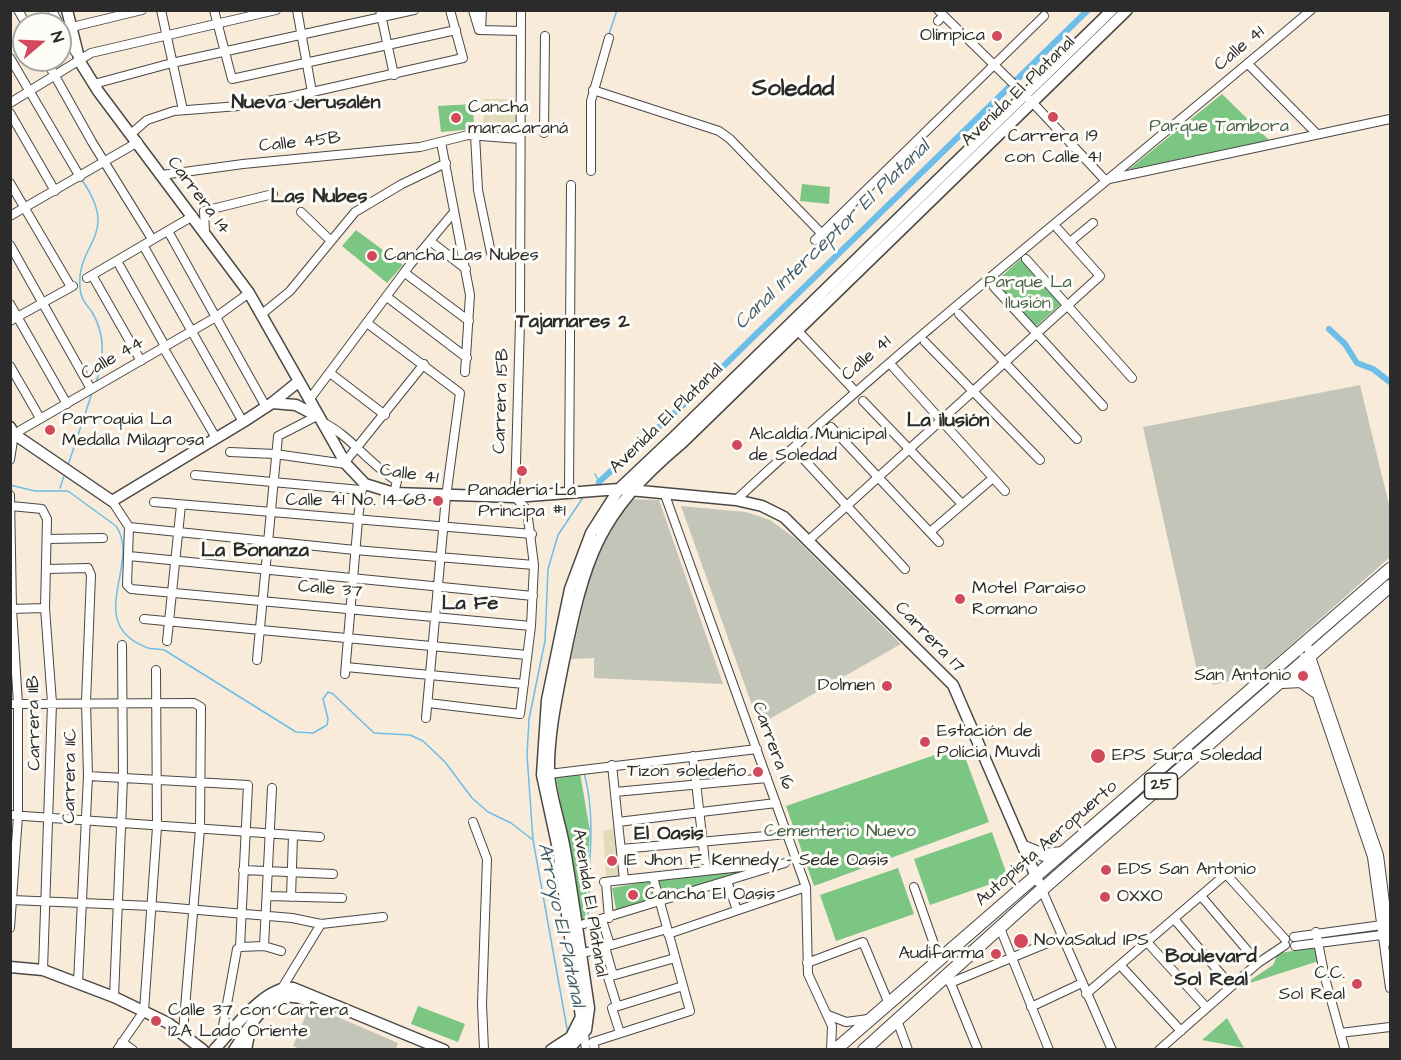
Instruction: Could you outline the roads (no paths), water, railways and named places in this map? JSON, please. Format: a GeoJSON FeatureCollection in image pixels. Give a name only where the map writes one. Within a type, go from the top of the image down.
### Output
{"type":"FeatureCollection","features":[{"type":"Feature","properties":{"kind":"highway","name":"Autopista Aeropuerto"},"geometry":{"type":"LineString","coordinates":[[833,1050],[940,961],[1390,569]]}},
{"type":"Feature","properties":{"kind":"highway","name":"Autopista Aeropuerto"},"geometry":{"type":"LineString","coordinates":[[864,1050],[897,1020],[949,979],[1042,890],[1390,586]]}},
{"type":"Feature","properties":{"kind":"highway"},"geometry":{"type":"LineString","coordinates":[[1281,682],[1300,681],[1316,691]]}},
{"type":"Feature","properties":{"kind":"highway"},"geometry":{"type":"LineString","coordinates":[[1024,847],[1044,855],[1064,852]]}},
{"type":"Feature","properties":{"kind":"main road","name":"Avenida El Platanal"},"geometry":{"type":"LineString","coordinates":[[581,1033],[580,1010],[558,849],[542,775],[547,700],[574,574],[591,533],[624,490],[1112,10]]}},
{"type":"Feature","properties":{"kind":"main road","name":"Avenida El Platanal"},"geometry":{"type":"LineString","coordinates":[[581,1033],[588,1025],[589,1008],[565,848],[549,774],[557,694],[583,578],[602,531],[624,490],[682,443],[798,331],[1026,96],[1127,10]]}},
{"type":"Feature","properties":{"kind":"main road","name":"Carrera 14"},"geometry":{"type":"LineString","coordinates":[[72,44],[94,84],[249,293],[319,418],[363,487]]}},
{"type":"Feature","properties":{"kind":"main road"},"geometry":{"type":"LineString","coordinates":[[12,431],[112,501],[243,422],[298,382]]}},
{"type":"Feature","properties":{"kind":"main road"},"geometry":{"type":"LineString","coordinates":[[269,405],[296,405],[319,418]]}},
{"type":"Feature","properties":{"kind":"main road"},"geometry":{"type":"LineString","coordinates":[[651,469],[654,494]]}},
{"type":"Feature","properties":{"kind":"main road","name":"Calle 41"},"geometry":{"type":"LineString","coordinates":[[363,487],[394,493],[446,497],[515,497],[600,489],[736,500]]}},
{"type":"Feature","properties":{"kind":"main road","name":"Carrera 17"},"geometry":{"type":"LineString","coordinates":[[736,500],[762,506],[784,517],[953,685],[1042,890]]}},
{"type":"Feature","properties":{"kind":"main road"},"geometry":{"type":"LineString","coordinates":[[10,967],[43,970],[114,997],[183,1032],[199,1047]]}},
{"type":"Feature","properties":{"kind":"main road"},"geometry":{"type":"LineString","coordinates":[[214,1050],[266,996],[282,988],[293,987],[444,1050]]}},
{"type":"Feature","properties":{"kind":"main road"},"geometry":{"type":"LineString","coordinates":[[234,1050],[269,1002],[290,995],[425,1050]]}},
{"type":"Feature","properties":{"kind":"main road"},"geometry":{"type":"LineString","coordinates":[[246,1050],[252,1024]]}},
{"type":"Feature","properties":{"kind":"main road"},"geometry":{"type":"LineString","coordinates":[[559,1048],[571,1037],[581,1033]]}},
{"type":"Feature","properties":{"kind":"street"},"geometry":{"type":"LineString","coordinates":[[72,24],[142,10]]}},
{"type":"Feature","properties":{"kind":"street"},"geometry":{"type":"LineString","coordinates":[[161,10],[183,110]]}},
{"type":"Feature","properties":{"kind":"street"},"geometry":{"type":"LineString","coordinates":[[214,10],[231,79],[456,30]]}},
{"type":"Feature","properties":{"kind":"street"},"geometry":{"type":"LineString","coordinates":[[10,103],[56,77],[91,53],[276,10]]}},
{"type":"Feature","properties":{"kind":"street"},"geometry":{"type":"LineString","coordinates":[[297,10],[312,92]]}},
{"type":"Feature","properties":{"kind":"street"},"geometry":{"type":"LineString","coordinates":[[94,84],[172,63],[302,36],[381,14],[414,10]]}},
{"type":"Feature","properties":{"kind":"street"},"geometry":{"type":"LineString","coordinates":[[10,216],[104,162],[135,138],[150,119],[183,110],[239,106],[312,92],[463,58],[450,10]]}},
{"type":"Feature","properties":{"kind":"street"},"geometry":{"type":"LineString","coordinates":[[473,10],[480,30]]}},
{"type":"Feature","properties":{"kind":"street"},"geometry":{"type":"LineString","coordinates":[[480,30],[482,10]]}},
{"type":"Feature","properties":{"kind":"street","name":"Carrera 15B"},"geometry":{"type":"LineString","coordinates":[[515,497],[520,322],[521,10]]}},
{"type":"Feature","properties":{"kind":"street"},"geometry":{"type":"LineString","coordinates":[[938,10],[1026,96],[1105,180],[1390,119]]}},
{"type":"Feature","properties":{"kind":"street","name":"Calle 41"},"geometry":{"type":"LineString","coordinates":[[736,500],[855,391],[1311,10]]}},
{"type":"Feature","properties":{"kind":"street"},"geometry":{"type":"LineString","coordinates":[[381,14],[394,75]]}},
{"type":"Feature","properties":{"kind":"street"},"geometry":{"type":"LineString","coordinates":[[815,240],[1044,15]]}},
{"type":"Feature","properties":{"kind":"street"},"geometry":{"type":"LineString","coordinates":[[480,30],[521,31]]}},
{"type":"Feature","properties":{"kind":"street"},"geometry":{"type":"LineString","coordinates":[[544,36],[544,134]]}},
{"type":"Feature","properties":{"kind":"street"},"geometry":{"type":"LineString","coordinates":[[591,171],[593,90],[609,38]]}},
{"type":"Feature","properties":{"kind":"street"},"geometry":{"type":"LineString","coordinates":[[10,58],[80,177]]}},
{"type":"Feature","properties":{"kind":"street"},"geometry":{"type":"LineString","coordinates":[[1248,64],[1316,133]]}},
{"type":"Feature","properties":{"kind":"street"},"geometry":{"type":"LineString","coordinates":[[53,72],[152,240]]}},
{"type":"Feature","properties":{"kind":"street"},"geometry":{"type":"LineString","coordinates":[[593,90],[719,130],[822,234]]}},
{"type":"Feature","properties":{"kind":"street"},"geometry":{"type":"LineString","coordinates":[[10,113],[55,191]]}},
{"type":"Feature","properties":{"kind":"street"},"geometry":{"type":"LineString","coordinates":[[475,135],[478,190],[491,253]]}},
{"type":"Feature","properties":{"kind":"street","name":"Calle 45B"},"geometry":{"type":"LineString","coordinates":[[162,175],[243,164],[420,147],[475,135],[520,139]]}},
{"type":"Feature","properties":{"kind":"street"},"geometry":{"type":"LineString","coordinates":[[441,142],[470,295],[465,372]]}},
{"type":"Feature","properties":{"kind":"street"},"geometry":{"type":"LineString","coordinates":[[262,314],[290,291],[355,212],[402,184],[446,163]]}},
{"type":"Feature","properties":{"kind":"street"},"geometry":{"type":"LineString","coordinates":[[10,183],[72,287],[14,319]]}},
{"type":"Feature","properties":{"kind":"street"},"geometry":{"type":"LineString","coordinates":[[571,185],[575,492]]}},
{"type":"Feature","properties":{"kind":"street"},"geometry":{"type":"LineString","coordinates":[[205,233],[204,211],[273,194]]}},
{"type":"Feature","properties":{"kind":"street"},"geometry":{"type":"LineString","coordinates":[[301,212],[307,221],[331,240]]}},
{"type":"Feature","properties":{"kind":"street"},"geometry":{"type":"LineString","coordinates":[[309,400],[454,212]]}},
{"type":"Feature","properties":{"kind":"street"},"geometry":{"type":"LineString","coordinates":[[141,361],[90,277],[193,216]]}},
{"type":"Feature","properties":{"kind":"street"},"geometry":{"type":"LineString","coordinates":[[1070,242],[1093,223]]}},
{"type":"Feature","properties":{"kind":"street"},"geometry":{"type":"LineString","coordinates":[[809,540],[1100,276],[1058,229]]}},
{"type":"Feature","properties":{"kind":"street"},"geometry":{"type":"LineString","coordinates":[[168,231],[269,405]]}},
{"type":"Feature","properties":{"kind":"street"},"geometry":{"type":"LineString","coordinates":[[430,241],[466,269]]}},
{"type":"Feature","properties":{"kind":"street"},"geometry":{"type":"LineString","coordinates":[[10,245],[91,389]]}},
{"type":"Feature","properties":{"kind":"street"},"geometry":{"type":"LineString","coordinates":[[143,245],[243,422]]}},
{"type":"Feature","properties":{"kind":"street"},"geometry":{"type":"LineString","coordinates":[[1026,259],[1132,378]]}},
{"type":"Feature","properties":{"kind":"street"},"geometry":{"type":"LineString","coordinates":[[117,261],[216,438]]}},
{"type":"Feature","properties":{"kind":"street"},"geometry":{"type":"LineString","coordinates":[[405,273],[469,321]]}},
{"type":"Feature","properties":{"kind":"street"},"geometry":{"type":"LineString","coordinates":[[994,287],[1102,406]]}},
{"type":"Feature","properties":{"kind":"street","name":"Calle 44"},"geometry":{"type":"LineString","coordinates":[[12,431],[67,404],[141,361],[216,317],[249,293]]}},
{"type":"Feature","properties":{"kind":"street"},"geometry":{"type":"LineString","coordinates":[[387,297],[467,358]]}},
{"type":"Feature","properties":{"kind":"street"},"geometry":{"type":"LineString","coordinates":[[10,304],[14,319],[67,404]]}},
{"type":"Feature","properties":{"kind":"street"},"geometry":{"type":"LineString","coordinates":[[959,314],[1077,439]]}},
{"type":"Feature","properties":{"kind":"street"},"geometry":{"type":"LineString","coordinates":[[367,323],[460,393],[446,497],[426,718]]}},
{"type":"Feature","properties":{"kind":"street"},"geometry":{"type":"LineString","coordinates":[[798,331],[855,391]]}},
{"type":"Feature","properties":{"kind":"street"},"geometry":{"type":"LineString","coordinates":[[925,342],[1040,460]]}},
{"type":"Feature","properties":{"kind":"street"},"geometry":{"type":"LineString","coordinates":[[230,452],[275,454],[346,463],[424,364]]}},
{"type":"Feature","properties":{"kind":"street"},"geometry":{"type":"LineString","coordinates":[[10,366],[40,418]]}},
{"type":"Feature","properties":{"kind":"street"},"geometry":{"type":"LineString","coordinates":[[893,367],[1005,491]]}},
{"type":"Feature","properties":{"kind":"street"},"geometry":{"type":"LineString","coordinates":[[330,374],[385,415]]}},
{"type":"Feature","properties":{"kind":"street"},"geometry":{"type":"LineString","coordinates":[[863,401],[962,504]]}},
{"type":"Feature","properties":{"kind":"street"},"geometry":{"type":"LineString","coordinates":[[257,660],[275,454],[280,433],[319,418],[333,427],[381,471],[398,481],[394,493]]}},
{"type":"Feature","properties":{"kind":"street"},"geometry":{"type":"LineString","coordinates":[[831,427],[939,542]]}},
{"type":"Feature","properties":{"kind":"street"},"geometry":{"type":"LineString","coordinates":[[10,460],[12,431]]}},
{"type":"Feature","properties":{"kind":"street"},"geometry":{"type":"LineString","coordinates":[[798,453],[905,569]]}},
{"type":"Feature","properties":{"kind":"street","name":"Calle 41"},"geometry":{"type":"LineString","coordinates":[[195,476],[272,484],[363,487]]}},
{"type":"Feature","properties":{"kind":"street"},"geometry":{"type":"LineString","coordinates":[[930,532],[993,478]]}},
{"type":"Feature","properties":{"kind":"street"},"geometry":{"type":"LineString","coordinates":[[363,487],[345,670],[430,674],[524,684]]}},
{"type":"Feature","properties":{"kind":"street"},"geometry":{"type":"LineString","coordinates":[[10,495],[14,704],[14,816],[10,928]]}},
{"type":"Feature","properties":{"kind":"street","name":"Carrera 16"},"geometry":{"type":"LineString","coordinates":[[666,495],[806,887],[807,963],[811,985],[833,1032],[833,1050]]}},
{"type":"Feature","properties":{"kind":"street"},"geometry":{"type":"LineString","coordinates":[[428,703],[520,714],[534,596],[534,565],[527,510],[523,502],[515,497]]}},
{"type":"Feature","properties":{"kind":"street"},"geometry":{"type":"LineString","coordinates":[[112,501],[129,527],[129,556],[534,596]]}},
{"type":"Feature","properties":{"kind":"street"},"geometry":{"type":"LineString","coordinates":[[154,502],[531,534]]}},
{"type":"Feature","properties":{"kind":"street"},"geometry":{"type":"LineString","coordinates":[[167,641],[181,505]]}},
{"type":"Feature","properties":{"kind":"street","name":"Carrera 11B"},"geometry":{"type":"LineString","coordinates":[[11,506],[42,509],[47,519],[45,608],[52,703],[50,819],[44,900],[43,970]]}},
{"type":"Feature","properties":{"kind":"street"},"geometry":{"type":"LineString","coordinates":[[129,527],[534,565]]}},
{"type":"Feature","properties":{"kind":"street"},"geometry":{"type":"LineString","coordinates":[[47,539],[103,538]]}},
{"type":"Feature","properties":{"kind":"street","name":"Calle 37"},"geometry":{"type":"LineString","coordinates":[[129,556],[127,585],[131,589],[531,626]]}},
{"type":"Feature","properties":{"kind":"street","name":"Carrera 11C"},"geometry":{"type":"LineString","coordinates":[[46,569],[90,570],[86,702],[87,821],[78,983]]}},
{"type":"Feature","properties":{"kind":"street"},"geometry":{"type":"LineString","coordinates":[[11,609],[45,608]]}},
{"type":"Feature","properties":{"kind":"street"},"geometry":{"type":"LineString","coordinates":[[144,619],[527,655]]}},
{"type":"Feature","properties":{"kind":"street"},"geometry":{"type":"LineString","coordinates":[[114,997],[122,824],[122,645]]}},
{"type":"Feature","properties":{"kind":"street"},"geometry":{"type":"LineString","coordinates":[[1303,645],[1379,855],[1389,936],[1390,988]]}},
{"type":"Feature","properties":{"kind":"street"},"geometry":{"type":"LineString","coordinates":[[1308,658],[1316,691],[1372,855],[1382,925],[1389,936]]}},
{"type":"Feature","properties":{"kind":"street"},"geometry":{"type":"LineString","coordinates":[[133,1050],[120,1046],[144,1011],[157,827],[156,670]]}},
{"type":"Feature","properties":{"kind":"street"},"geometry":{"type":"LineString","coordinates":[[14,704],[86,702],[198,704],[203,712],[202,783],[195,911],[183,1032]]}},
{"type":"Feature","properties":{"kind":"street"},"geometry":{"type":"LineString","coordinates":[[549,774],[757,749]]}},
{"type":"Feature","properties":{"kind":"street"},"geometry":{"type":"LineString","coordinates":[[693,756],[706,870]]}},
{"type":"Feature","properties":{"kind":"street"},"geometry":{"type":"LineString","coordinates":[[612,765],[624,880]]}},
{"type":"Feature","properties":{"kind":"street"},"geometry":{"type":"LineString","coordinates":[[88,776],[246,784],[249,787],[240,914],[240,947],[237,949],[223,1026],[228,1035]]}},
{"type":"Feature","properties":{"kind":"street"},"geometry":{"type":"LineString","coordinates":[[615,792],[767,778]]}},
{"type":"Feature","properties":{"kind":"street"},"geometry":{"type":"LineString","coordinates":[[264,946],[272,788]]}},
{"type":"Feature","properties":{"kind":"street"},"geometry":{"type":"LineString","coordinates":[[618,822],[776,803]]}},
{"type":"Feature","properties":{"kind":"street"},"geometry":{"type":"LineString","coordinates":[[14,816],[320,837]]}},
{"type":"Feature","properties":{"kind":"street"},"geometry":{"type":"LineString","coordinates":[[473,822],[487,859],[482,1004],[484,1050]]}},
{"type":"Feature","properties":{"kind":"street"},"geometry":{"type":"LineString","coordinates":[[621,849],[788,834]]}},
{"type":"Feature","properties":{"kind":"street"},"geometry":{"type":"LineString","coordinates":[[291,897],[293,836]]}},
{"type":"Feature","properties":{"kind":"street"},"geometry":{"type":"LineString","coordinates":[[620,1033],[605,919],[605,882],[797,861]]}},
{"type":"Feature","properties":{"kind":"street"},"geometry":{"type":"LineString","coordinates":[[584,924],[660,903],[784,863]]}},
{"type":"Feature","properties":{"kind":"street"},"geometry":{"type":"LineString","coordinates":[[243,870],[333,874]]}},
{"type":"Feature","properties":{"kind":"street"},"geometry":{"type":"LineString","coordinates":[[1086,994],[1226,874],[1290,948],[1389,936]]}},
{"type":"Feature","properties":{"kind":"street"},"geometry":{"type":"LineString","coordinates":[[594,1046],[620,1033],[690,1011],[653,877]]}},
{"type":"Feature","properties":{"kind":"street"},"geometry":{"type":"LineString","coordinates":[[727,881],[737,910]]}},
{"type":"Feature","properties":{"kind":"street"},"geometry":{"type":"LineString","coordinates":[[587,952],[668,932],[806,887]]}},
{"type":"Feature","properties":{"kind":"street"},"geometry":{"type":"LineString","coordinates":[[914,887],[940,961]]}},
{"type":"Feature","properties":{"kind":"street"},"geometry":{"type":"LineString","coordinates":[[1042,890],[1108,1048]]}},
{"type":"Feature","properties":{"kind":"street"},"geometry":{"type":"LineString","coordinates":[[267,896],[342,898]]}},
{"type":"Feature","properties":{"kind":"street"},"geometry":{"type":"LineString","coordinates":[[1201,896],[1258,963]]}},
{"type":"Feature","properties":{"kind":"street"},"geometry":{"type":"LineString","coordinates":[[12,900],[152,906],[292,918],[321,924],[383,917]]}},
{"type":"Feature","properties":{"kind":"street"},"geometry":{"type":"LineString","coordinates":[[1175,920],[1231,986]]}},
{"type":"Feature","properties":{"kind":"street"},"geometry":{"type":"LineString","coordinates":[[282,988],[321,924]]}},
{"type":"Feature","properties":{"kind":"street"},"geometry":{"type":"LineString","coordinates":[[1159,1050],[1206,1007],[1285,942],[1294,937],[1316,932],[1382,925]]}},
{"type":"Feature","properties":{"kind":"street"},"geometry":{"type":"LineString","coordinates":[[1000,928],[1049,1050]]}},
{"type":"Feature","properties":{"kind":"street"},"geometry":{"type":"LineString","coordinates":[[1316,932],[1345,1050]]}},
{"type":"Feature","properties":{"kind":"street"},"geometry":{"type":"LineString","coordinates":[[978,1050],[949,979],[1011,958],[1062,937]]}},
{"type":"Feature","properties":{"kind":"street"},"geometry":{"type":"LineString","coordinates":[[1294,937],[1295,946]]}},
{"type":"Feature","properties":{"kind":"street"},"geometry":{"type":"LineString","coordinates":[[807,963],[863,942],[889,1004]]}},
{"type":"Feature","properties":{"kind":"street"},"geometry":{"type":"LineString","coordinates":[[1148,942],[1206,1007]]}},
{"type":"Feature","properties":{"kind":"street"},"geometry":{"type":"LineString","coordinates":[[240,947],[264,946],[281,951]]}},
{"type":"Feature","properties":{"kind":"street"},"geometry":{"type":"LineString","coordinates":[[611,976],[675,958]]}},
{"type":"Feature","properties":{"kind":"street"},"geometry":{"type":"LineString","coordinates":[[1121,966],[1181,1031]]}},
{"type":"Feature","properties":{"kind":"street"},"geometry":{"type":"LineString","coordinates":[[1031,1007],[1082,983]]}},
{"type":"Feature","properties":{"kind":"street"},"geometry":{"type":"LineString","coordinates":[[615,1007],[683,986]]}},
{"type":"Feature","properties":{"kind":"street"},"geometry":{"type":"LineString","coordinates":[[825,1012],[846,1022],[872,1018]]}},
{"type":"Feature","properties":{"kind":"street"},"geometry":{"type":"LineString","coordinates":[[897,1020],[908,1050]]}},
{"type":"Feature","properties":{"kind":"street"},"geometry":{"type":"LineString","coordinates":[[1340,1033],[1390,1027]]}},
{"type":"Feature","properties":{"kind":"street"},"geometry":{"type":"LineString","coordinates":[[581,1033],[586,1050]]}},
{"type":"Feature","properties":{"kind":"waterway"},"geometry":{"type":"LineString","coordinates":[[609,34],[617,10]]}},
{"type":"Feature","properties":{"kind":"waterway","name":"Canal Interceptor El Platanal"},"geometry":{"type":"LineString","coordinates":[[599,482],[696,393],[1088,10]]}},
{"type":"Feature","properties":{"kind":"waterway"},"geometry":{"type":"LineString","coordinates":[[82,180],[93,199],[98,214],[94,238],[84,259],[80,288],[82,298],[97,321],[102,338],[101,365],[96,383]]}},
{"type":"Feature","properties":{"kind":"waterway"},"geometry":{"type":"LineString","coordinates":[[1329,329],[1345,344],[1357,363],[1373,369],[1390,382]]}},
{"type":"Feature","properties":{"kind":"waterway"},"geometry":{"type":"LineString","coordinates":[[68,465],[92,393]]}},
{"type":"Feature","properties":{"kind":"waterway","name":"Canal Interceptor El Platanal"},"geometry":{"type":"LineString","coordinates":[[594,486],[599,482],[595,474]]}},
{"type":"Feature","properties":{"kind":"waterway"},"geometry":{"type":"LineString","coordinates":[[60,488],[64,476]]}},
{"type":"Feature","properties":{"kind":"waterway","name":"Arroyo El Platanal"},"geometry":{"type":"LineString","coordinates":[[10,485],[35,491],[68,491],[116,526],[122,541],[123,557],[116,609],[119,624],[129,637],[148,648],[166,651],[296,732],[313,733],[327,725],[328,719],[323,699],[328,692],[333,694],[374,733],[410,735],[423,741],[445,762],[472,798],[488,812],[511,823],[533,840]]}},
{"type":"Feature","properties":{"kind":"waterway"},"geometry":{"type":"LineString","coordinates":[[568,1034],[533,840],[527,755],[529,719],[545,641],[548,569],[558,535],[584,496]]}},
{"type":"Feature","properties":{"kind":"waterway"},"geometry":{"type":"LineString","coordinates":[[584,773],[589,794],[591,826],[587,920]]}},
{"type":"Feature","properties":{"kind":"place","name":"Olímpica"},"geometry":{"type":"Point","coordinates":[997,36]}},
{"type":"Feature","properties":{"kind":"place","name":"Carrera 19 con Calle 41"},"geometry":{"type":"Point","coordinates":[1053,117]}},
{"type":"Feature","properties":{"kind":"place","name":"Cancha maracaraná"},"geometry":{"type":"Point","coordinates":[456,118]}},
{"type":"Feature","properties":{"kind":"place","name":"Cancha Las Nubes"},"geometry":{"type":"Point","coordinates":[372,256]}},
{"type":"Feature","properties":{"kind":"place","name":"Parroquia La Medalla Milagrosa"},"geometry":{"type":"Point","coordinates":[50,430]}},
{"type":"Feature","properties":{"kind":"place","name":"Alcaldía Municipal de Soledad"},"geometry":{"type":"Point","coordinates":[737,445]}},
{"type":"Feature","properties":{"kind":"place","name":"Panadería La Principa #1"},"geometry":{"type":"Point","coordinates":[522,471]}},
{"type":"Feature","properties":{"kind":"place","name":"Calle 41 No. 14-68"},"geometry":{"type":"Point","coordinates":[438,501]}},
{"type":"Feature","properties":{"kind":"place","name":"Motel Paraiso Romano"},"geometry":{"type":"Point","coordinates":[960,599]}},
{"type":"Feature","properties":{"kind":"place","name":"San Antonio"},"geometry":{"type":"Point","coordinates":[1303,676]}},
{"type":"Feature","properties":{"kind":"place","name":"Dolmen"},"geometry":{"type":"Point","coordinates":[887,686]}},
{"type":"Feature","properties":{"kind":"place","name":"Estación de Polícia Muvdi"},"geometry":{"type":"Point","coordinates":[925,742]}},
{"type":"Feature","properties":{"kind":"place","name":"EPS Sura Soledad"},"geometry":{"type":"Point","coordinates":[1098,756]}},
{"type":"Feature","properties":{"kind":"place","name":"Tizon soledeño"},"geometry":{"type":"Point","coordinates":[758,772]}},
{"type":"Feature","properties":{"kind":"place","name":"IE Jhon F. Kennedy - Sede Oasis"},"geometry":{"type":"Point","coordinates":[612,861]}},
{"type":"Feature","properties":{"kind":"place","name":"EDS San Antonio"},"geometry":{"type":"Point","coordinates":[1106,870]}},
{"type":"Feature","properties":{"kind":"place","name":"Cancha El Oasis"},"geometry":{"type":"Point","coordinates":[633,895]}},
{"type":"Feature","properties":{"kind":"place","name":"OXXO"},"geometry":{"type":"Point","coordinates":[1105,897]}},
{"type":"Feature","properties":{"kind":"place","name":"NovaSalud IPS"},"geometry":{"type":"Point","coordinates":[1021,941]}},
{"type":"Feature","properties":{"kind":"place","name":"Audifarma"},"geometry":{"type":"Point","coordinates":[996,954]}},
{"type":"Feature","properties":{"kind":"place","name":"C.C. Sol Real"},"geometry":{"type":"Point","coordinates":[1357,984]}},
{"type":"Feature","properties":{"kind":"place","name":"Calle 37 con Carrera 12A Lado Oriente"},"geometry":{"type":"Point","coordinates":[156,1021]}},
{"type":"Feature","properties":{"kind":"district","name":"Soledad"},"geometry":{"type":"Point","coordinates":[793,90]}},
{"type":"Feature","properties":{"kind":"district","name":"Nueva Jerusalén"},"geometry":{"type":"Point","coordinates":[306,104]}},
{"type":"Feature","properties":{"kind":"district","name":"Las Nubes"},"geometry":{"type":"Point","coordinates":[319,198]}},
{"type":"Feature","properties":{"kind":"district","name":"Tajamares 2"},"geometry":{"type":"Point","coordinates":[573,323]}},
{"type":"Feature","properties":{"kind":"district","name":"La ilusión"},"geometry":{"type":"Point","coordinates":[948,422]}},
{"type":"Feature","properties":{"kind":"district","name":"La Bonanza"},"geometry":{"type":"Point","coordinates":[255,552]}},
{"type":"Feature","properties":{"kind":"district","name":"La Fe"},"geometry":{"type":"Point","coordinates":[470,605]}},
{"type":"Feature","properties":{"kind":"district","name":"El Oasis"},"geometry":{"type":"Point","coordinates":[669,835]}},
{"type":"Feature","properties":{"kind":"district","name":"Boulevard Sol Real"},"geometry":{"type":"Point","coordinates":[1211,970]}},
{"type":"Feature","properties":{"kind":"park label","name":"Parque Tambora"},"geometry":{"type":"Point","coordinates":[1219,127]}},
{"type":"Feature","properties":{"kind":"park label","name":"Parque La Ilusión"},"geometry":{"type":"Point","coordinates":[1028,293]}},
{"type":"Feature","properties":{"kind":"park label","name":"Cementerio Nuevo"},"geometry":{"type":"Point","coordinates":[840,832]}}]}
